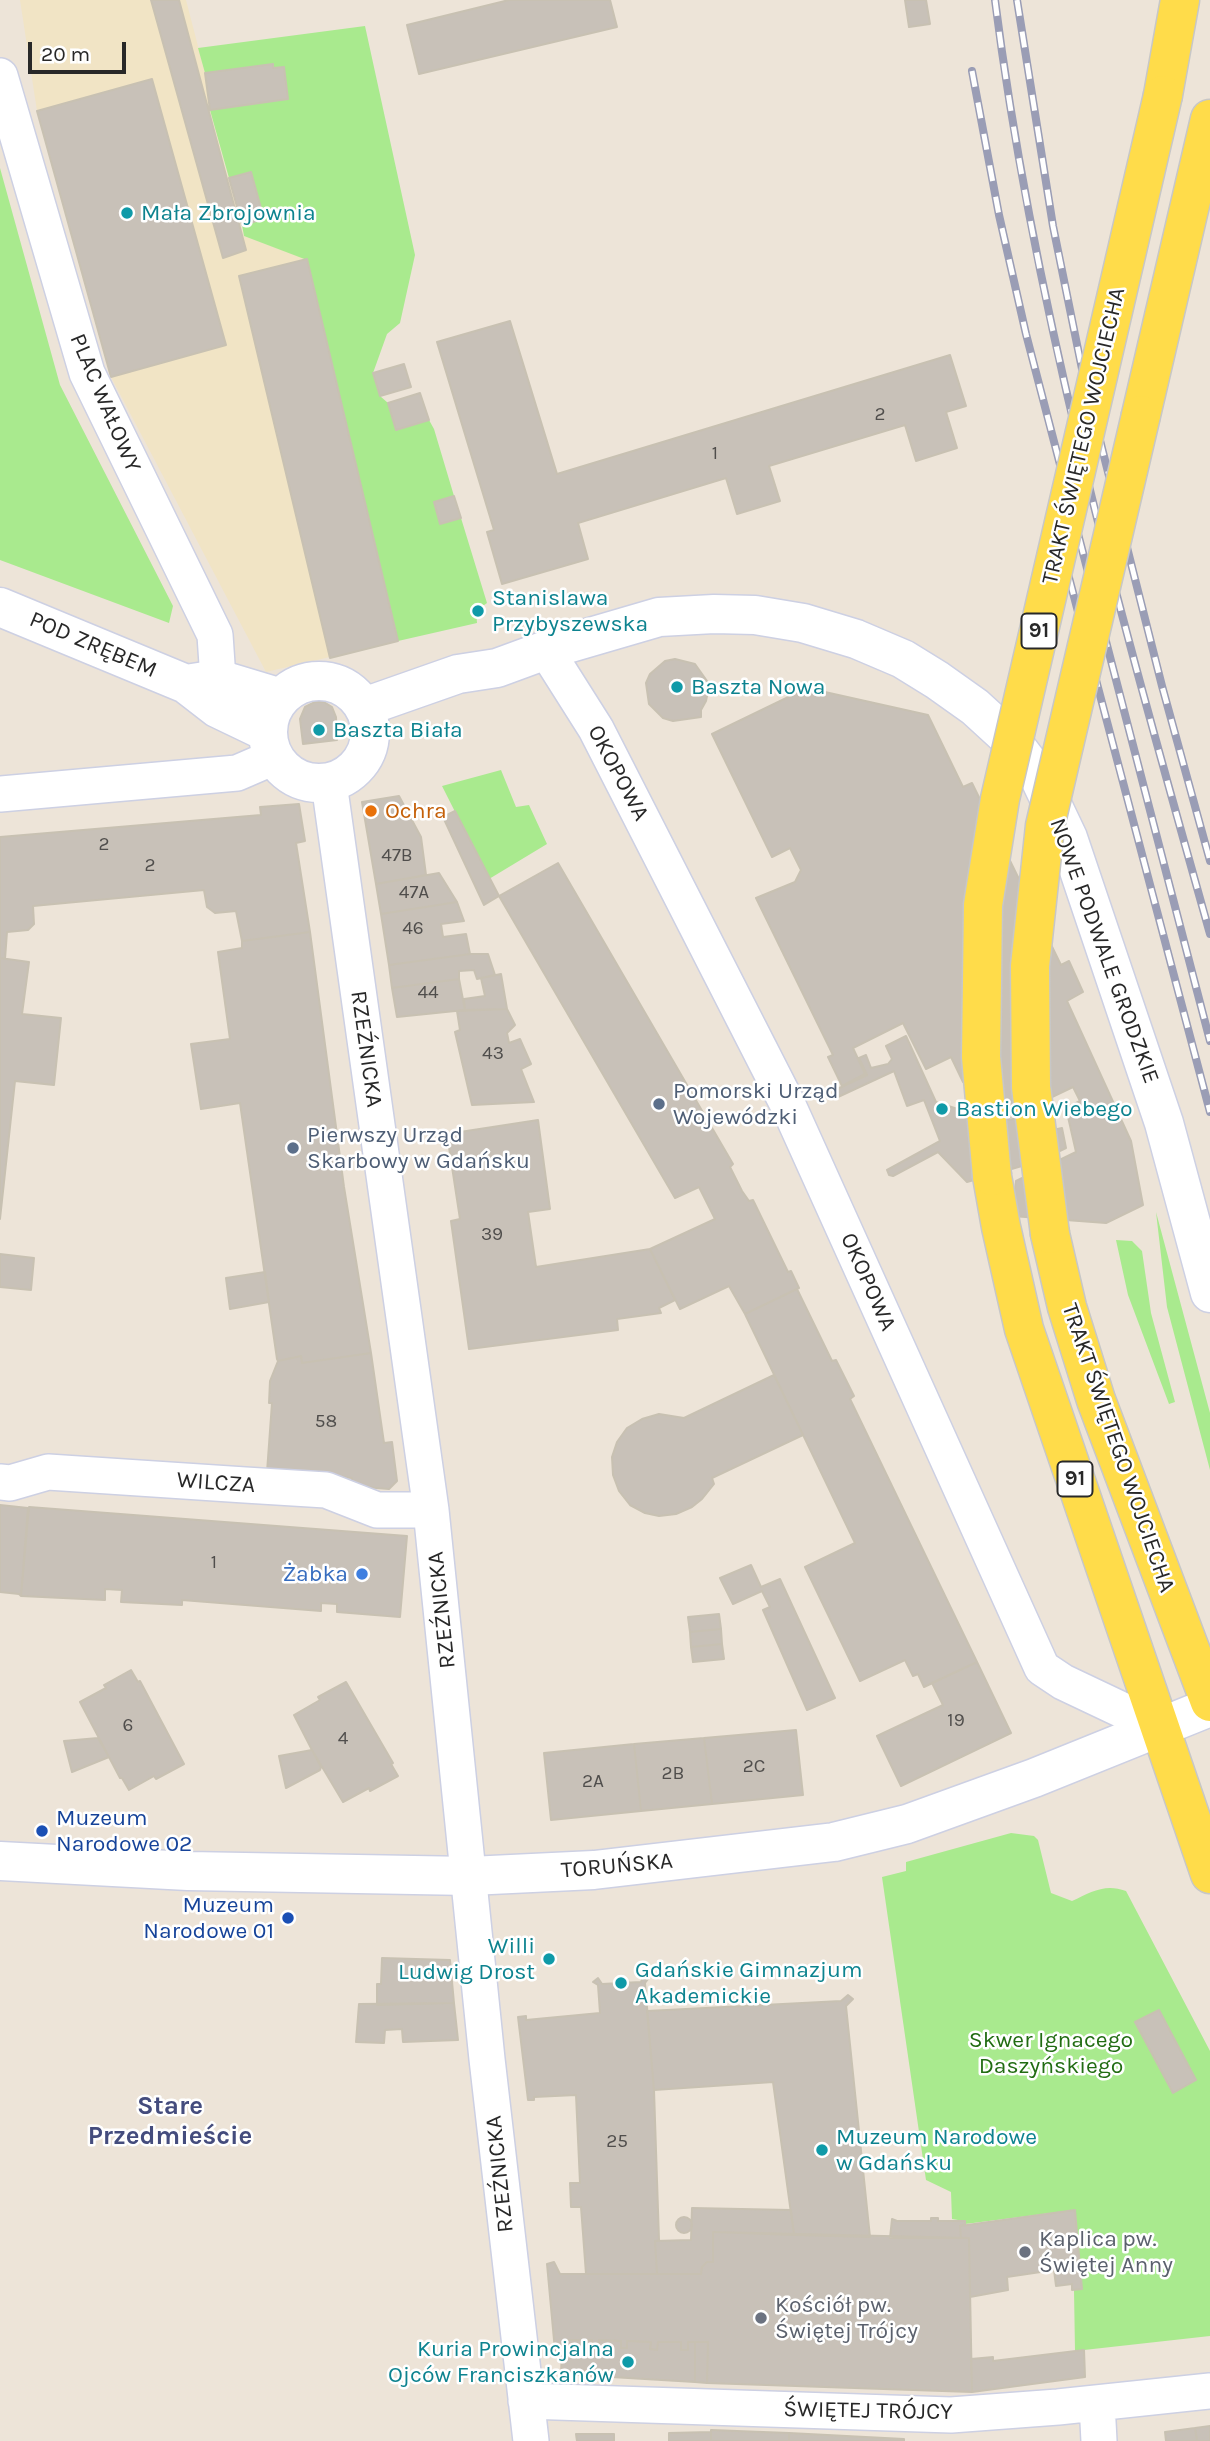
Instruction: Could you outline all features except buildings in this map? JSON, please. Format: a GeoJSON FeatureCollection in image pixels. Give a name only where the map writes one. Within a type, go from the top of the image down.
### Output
{"type":"FeatureCollection","features":[{"type":"Feature","properties":{"kind":"main road","name":"TRAKT ŚWIĘTEGO WOJCIECHA"},"geometry":{"type":"LineString","coordinates":[[1160,1728],[1024,1329],[992,1176],[981,1057],[983,905],[1000,799],[1163,94],[1180,0]]}},
{"type":"Feature","properties":{"kind":"main road","name":"TRAKT ŚWIĘTEGO WOJCIECHA"},"geometry":{"type":"LineString","coordinates":[[1210,119],[1045,826],[1030,966],[1031,1074],[1044,1201],[1067,1307],[1096,1400],[1210,1702]]}},
{"type":"Feature","properties":{"kind":"main road","name":"91"},"geometry":{"type":"LineString","coordinates":[[1160,1728],[1210,1874]]}},
{"type":"Feature","properties":{"kind":"street","name":"PLAC WAŁOWY"},"geometry":{"type":"LineString","coordinates":[[0,76],[87,373],[215,635],[202,682]]}},
{"type":"Feature","properties":{"kind":"street","name":"POD ZRĘBEM"},"geometry":{"type":"LineString","coordinates":[[0,607],[202,682],[274,729]]}},
{"type":"Feature","properties":{"kind":"street","name":"NOWE PODWALE GRODZKIE"},"geometry":{"type":"LineString","coordinates":[[367,717],[458,674],[497,668],[546,650],[659,617],[714,614],[755,615],[803,623],[856,639],[904,659],[975,706],[1011,740],[1039,777],[1068,838],[1164,1123],[1210,1293]]}},
{"type":"Feature","properties":{"kind":"street","name":"OKOPOWA"},"geometry":{"type":"LineString","coordinates":[[546,650],[596,729],[772,1072],[1042,1668],[1063,1682],[1160,1728]]}},
{"type":"Feature","properties":{"kind":"street"},"geometry":{"type":"LineString","coordinates":[[0,794],[237,773],[274,729],[294,687],[309,682],[325,681],[347,690],[367,717],[369,742],[355,769],[343,778],[328,783],[312,783],[297,779],[284,770],[274,729]]}},
{"type":"Feature","properties":{"kind":"street","name":"RZEŹNICKA"},"geometry":{"type":"LineString","coordinates":[[328,783],[431,1510],[486,2050],[531,2441]]}},
{"type":"Feature","properties":{"kind":"street","name":"WILCZA"},"geometry":{"type":"LineString","coordinates":[[5,1482],[48,1472],[326,1490],[377,1510],[431,1510]]}},
{"type":"Feature","properties":{"kind":"street","name":"TORUŃSKA"},"geometry":{"type":"LineString","coordinates":[[0,1861],[188,1871],[470,1876],[594,1870],[834,1842],[906,1824],[1034,1779],[1210,1707]]}},
{"type":"Feature","properties":{"kind":"street","name":"ŚWIĘTEJ TRÓJCY"},"geometry":{"type":"LineString","coordinates":[[526,2401],[951,2415],[1210,2391]]}},
{"type":"Feature","properties":{"kind":"street"},"geometry":{"type":"LineString","coordinates":[[1097,2403],[1099,2441]]}},
{"type":"Feature","properties":{"kind":"shaded area"},"geometry":{"type":"Polygon","coordinates":[[[20,0],[186,0],[205,73],[210,110],[244,236],[307,259],[398,641],[266,672],[111,377],[37,111],[20,0]]]}},
{"type":"Feature","properties":{"kind":"green space"},"geometry":{"type":"Polygon","coordinates":[[[365,26],[415,255],[400,323],[387,334],[373,373],[380,396],[388,403],[396,430],[429,420],[434,429],[454,496],[434,502],[461,518],[487,603],[476,611],[477,623],[398,641],[307,260],[244,236],[242,225],[263,219],[251,172],[229,178],[210,110],[205,73],[198,48],[365,26]]]}},
{"type":"Feature","properties":{"kind":"green space"},"geometry":{"type":"Polygon","coordinates":[[[0,168],[60,385],[173,606],[169,623],[0,560],[0,168]]]}},
{"type":"Feature","properties":{"kind":"green space"},"geometry":{"type":"Polygon","coordinates":[[[501,770],[516,807],[529,805],[547,844],[489,879],[442,786],[501,770]]]}},
{"type":"Feature","properties":{"kind":"green space"},"geometry":{"type":"Polygon","coordinates":[[[1156,1212],[1210,1413],[1210,1470],[1167,1307],[1156,1212]]]}},
{"type":"Feature","properties":{"kind":"green space"},"geometry":{"type":"Polygon","coordinates":[[[1116,1240],[1132,1241],[1142,1251],[1151,1313],[1175,1402],[1169,1404],[1128,1295],[1116,1240]]]}},
{"type":"Feature","properties":{"kind":"green space","name":"Skwer Ignacego Daszyńskiego"},"geometry":{"type":"Polygon","coordinates":[[[1011,1833],[1034,1836],[1038,1840],[1051,1893],[1072,1901],[1105,1888],[1126,1891],[1210,2051],[1210,2336],[1075,2351],[1074,2290],[1082,2289],[1075,2210],[965,2224],[964,2221],[952,2219],[951,2192],[926,2180],[882,1877],[906,1871],[906,1862],[1011,1833]]]}},
{"type":"Feature","properties":{"kind":"railway"},"geometry":{"type":"LineString","coordinates":[[995,0],[1012,119],[1058,354],[1115,587],[1210,934]]}},
{"type":"Feature","properties":{"kind":"railway"},"geometry":{"type":"LineString","coordinates":[[1017,0],[1053,226],[1082,369],[1162,686],[1210,861]]}},
{"type":"Feature","properties":{"kind":"railway"},"geometry":{"type":"LineString","coordinates":[[972,71],[999,215],[1026,334],[1210,1041]]}},
{"type":"Feature","properties":{"kind":"railway"},"geometry":{"type":"LineString","coordinates":[[1053,517],[1210,1112]]}},
{"type":"Feature","properties":{"kind":"place","name":"Mała Zbrojownia"},"geometry":{"type":"Point","coordinates":[127,213]}},
{"type":"Feature","properties":{"kind":"place","name":"Stanislawa Przybyszewska"},"geometry":{"type":"Point","coordinates":[478,611]}},
{"type":"Feature","properties":{"kind":"place","name":"Baszta Nowa"},"geometry":{"type":"Point","coordinates":[677,687]}},
{"type":"Feature","properties":{"kind":"place","name":"Baszta Biała"},"geometry":{"type":"Point","coordinates":[319,730]}},
{"type":"Feature","properties":{"kind":"place","name":"Ochra"},"geometry":{"type":"Point","coordinates":[371,811]}},
{"type":"Feature","properties":{"kind":"place","name":"Pomorski Urząd Wojewódzki"},"geometry":{"type":"Point","coordinates":[659,1104]}},
{"type":"Feature","properties":{"kind":"place","name":"Bastion Wiebego"},"geometry":{"type":"Point","coordinates":[942,1109]}},
{"type":"Feature","properties":{"kind":"place","name":"Pierwszy Urząd Skarbowy w Gdańsku"},"geometry":{"type":"Point","coordinates":[293,1148]}},
{"type":"Feature","properties":{"kind":"place","name":"Żabka"},"geometry":{"type":"Point","coordinates":[362,1574]}},
{"type":"Feature","properties":{"kind":"place","name":"Muzeum Narodowe 02"},"geometry":{"type":"Point","coordinates":[42,1831]}},
{"type":"Feature","properties":{"kind":"place","name":"Muzeum Narodowe 01"},"geometry":{"type":"Point","coordinates":[288,1918]}},
{"type":"Feature","properties":{"kind":"place","name":"Willi Ludwig Drost"},"geometry":{"type":"Point","coordinates":[549,1959]}},
{"type":"Feature","properties":{"kind":"place","name":"Gdańskie Gimnazjum Akademickie"},"geometry":{"type":"Point","coordinates":[621,1983]}},
{"type":"Feature","properties":{"kind":"place","name":"Muzeum Narodowe w Gdańsku"},"geometry":{"type":"Point","coordinates":[822,2150]}},
{"type":"Feature","properties":{"kind":"place","name":"Kaplica pw. Świętej Anny"},"geometry":{"type":"Point","coordinates":[1025,2252]}},
{"type":"Feature","properties":{"kind":"place","name":"Kościół pw. Świętej Trójcy"},"geometry":{"type":"Point","coordinates":[761,2318]}},
{"type":"Feature","properties":{"kind":"place","name":"Kuria Prowincjalna Ojców Franciszkanów"},"geometry":{"type":"Point","coordinates":[628,2362]}},
{"type":"Feature","properties":{"kind":"district","name":"Stare Przedmieście"},"geometry":{"type":"Point","coordinates":[170,2122]}}]}
